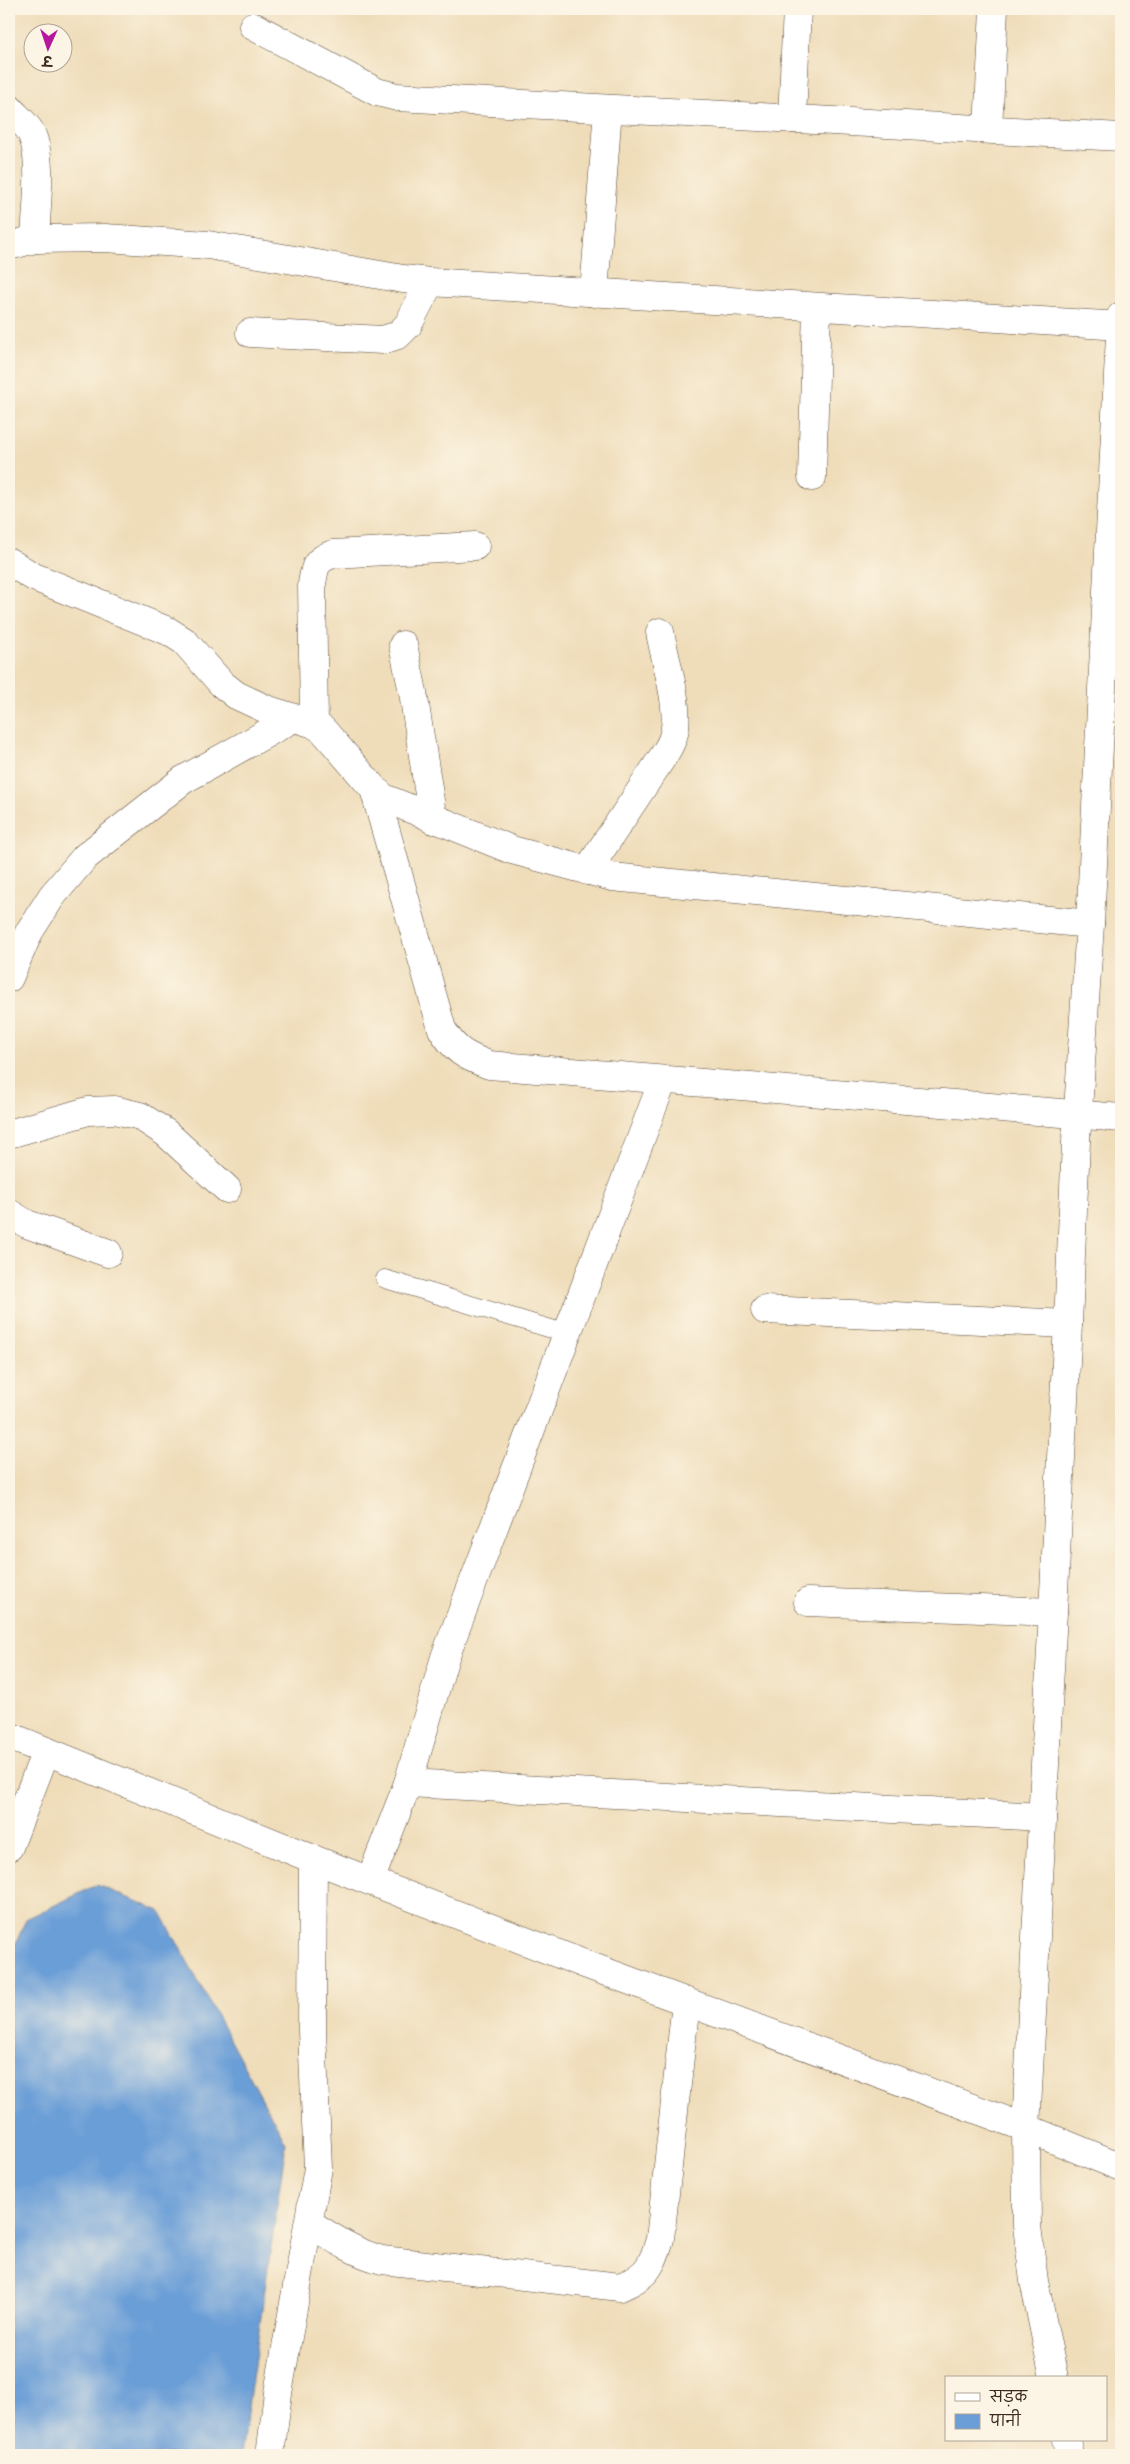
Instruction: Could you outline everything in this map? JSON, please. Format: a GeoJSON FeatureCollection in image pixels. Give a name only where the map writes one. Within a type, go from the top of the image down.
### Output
{"type":"FeatureCollection","features":[{"type":"Feature","properties":{"kind":"street"},"geometry":{"type":"LineString","coordinates":[[792,119],[797,9]]}},
{"type":"Feature","properties":{"kind":"street"},"geometry":{"type":"LineString","coordinates":[[988,129],[994,9]]}},
{"type":"Feature","properties":{"kind":"street"},"geometry":{"type":"LineString","coordinates":[[253,26],[377,92],[397,97],[1121,137]]}},
{"type":"Feature","properties":{"kind":"street"},"geometry":{"type":"LineString","coordinates":[[9,108],[30,130],[35,143],[37,160],[35,239]]}},
{"type":"Feature","properties":{"kind":"street"},"geometry":{"type":"LineString","coordinates":[[594,293],[608,109]]}},
{"type":"Feature","properties":{"kind":"street"},"geometry":{"type":"LineString","coordinates":[[9,246],[35,239],[105,238],[208,245],[430,282],[1121,326]]}},
{"type":"Feature","properties":{"kind":"street"},"geometry":{"type":"LineString","coordinates":[[250,333],[383,340],[398,335],[408,326],[430,282]]}},
{"type":"Feature","properties":{"kind":"street"},"geometry":{"type":"LineString","coordinates":[[812,477],[817,308]]}},
{"type":"Feature","properties":{"kind":"street"},"geometry":{"type":"LineString","coordinates":[[1054,2376],[1034,2281],[1027,2226],[1026,2128],[1078,1116],[1117,466],[1121,316]]}},
{"type":"Feature","properties":{"kind":"street"},"geometry":{"type":"LineString","coordinates":[[303,721],[312,584],[314,568],[321,558],[333,554],[476,546]]}},
{"type":"Feature","properties":{"kind":"street"},"geometry":{"type":"LineString","coordinates":[[9,562],[34,577],[168,631],[189,645],[222,684],[236,695],[303,721],[335,742],[374,789],[384,798],[433,820],[512,850],[612,877],[1090,924]]}},
{"type":"Feature","properties":{"kind":"street"},"geometry":{"type":"LineString","coordinates":[[587,871],[664,755],[673,737],[676,719],[660,632]]}},
{"type":"Feature","properties":{"kind":"street"},"geometry":{"type":"LineString","coordinates":[[403,645],[413,692],[433,820]]}},
{"type":"Feature","properties":{"kind":"street"},"geometry":{"type":"LineString","coordinates":[[9,978],[29,932],[52,896],[85,858],[138,813],[183,780],[303,721]]}},
{"type":"Feature","properties":{"kind":"street"},"geometry":{"type":"LineString","coordinates":[[374,789],[442,1029],[452,1046],[468,1057],[489,1065],[1078,1116],[1121,1118]]}},
{"type":"Feature","properties":{"kind":"street"},"geometry":{"type":"LineString","coordinates":[[370,1882],[408,1783],[445,1658],[662,1080]]}},
{"type":"Feature","properties":{"kind":"street"},"geometry":{"type":"LineString","coordinates":[[9,1134],[88,1111],[115,1110],[140,1116],[166,1133],[227,1189]]}},
{"type":"Feature","properties":{"kind":"street"},"geometry":{"type":"LineString","coordinates":[[9,1213],[27,1224],[108,1253]]}},
{"type":"Feature","properties":{"kind":"street"},"geometry":{"type":"LineString","coordinates":[[765,1310],[1068,1324]]}},
{"type":"Feature","properties":{"kind":"street"},"geometry":{"type":"LineString","coordinates":[[808,1602],[1053,1612]]}},
{"type":"Feature","properties":{"kind":"street"},"geometry":{"type":"LineString","coordinates":[[9,1736],[370,1882],[1026,2128],[1121,2167]]}},
{"type":"Feature","properties":{"kind":"street"},"geometry":{"type":"LineString","coordinates":[[9,1847],[46,1751]]}},
{"type":"Feature","properties":{"kind":"street"},"geometry":{"type":"LineString","coordinates":[[408,1783],[1042,1817]]}},
{"type":"Feature","properties":{"kind":"street"},"geometry":{"type":"LineString","coordinates":[[270,2455],[278,2393],[318,2168],[312,2031],[313,1859]]}},
{"type":"Feature","properties":{"kind":"street"},"geometry":{"type":"LineString","coordinates":[[309,2223],[345,2246],[365,2256],[382,2260],[620,2287],[639,2279],[654,2260],[660,2239],[686,2002]]}},
{"type":"Feature","properties":{"kind":"street"},"geometry":{"type":"LineString","coordinates":[[1067,2442],[1070,2455]]}},
{"type":"Feature","properties":{"kind":"lane"},"geometry":{"type":"LineString","coordinates":[[385,1278],[568,1334]]}},
{"type":"Feature","properties":{"kind":"water"},"geometry":{"type":"Polygon","coordinates":[[[97,1885],[160,1911],[286,2143],[241,2455],[9,2455],[9,1960],[26,1919],[97,1885]]]}}]}
